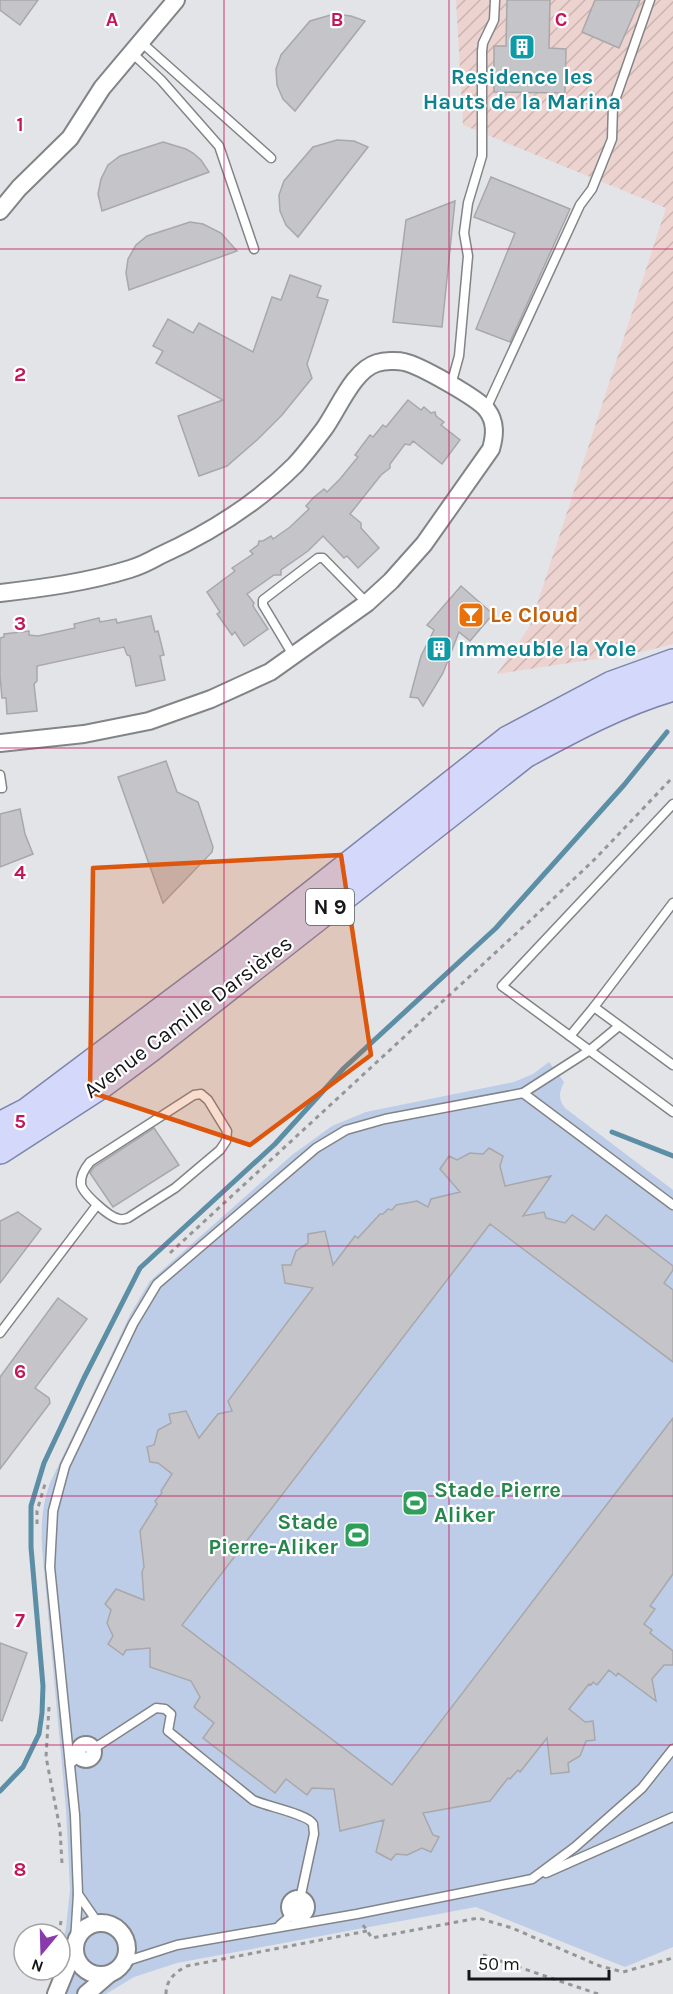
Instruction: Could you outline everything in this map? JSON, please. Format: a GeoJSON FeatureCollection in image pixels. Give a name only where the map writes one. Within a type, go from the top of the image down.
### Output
{"type":"FeatureCollection","features":[{"type":"Feature","properties":{"kind":"main road","name":"Avenue Camille Darsières"},"geometry":{"type":"LineString","coordinates":[[0,1126],[27,1112],[228,961],[508,740],[612,685],[673,663]]}},
{"type":"Feature","properties":{"kind":"main road","name":"Avenue Camille Darsières"},"geometry":{"type":"LineString","coordinates":[[0,1150],[102,1084],[148,1050],[525,754],[581,724],[642,696],[673,687]]}},
{"type":"Feature","properties":{"kind":"street"},"geometry":{"type":"LineString","coordinates":[[0,211],[19,188],[70,138],[102,88],[176,0]]}},
{"type":"Feature","properties":{"kind":"street"},"geometry":{"type":"LineString","coordinates":[[0,593],[58,586],[132,569],[189,542],[268,489],[296,464],[324,429],[357,378],[365,369],[377,363],[407,362],[451,385],[486,410],[492,421],[495,435],[491,449],[424,544],[368,603],[270,672],[242,686],[149,721],[84,734],[0,743]]}},
{"type":"Feature","properties":{"kind":"street"},"geometry":{"type":"LineString","coordinates":[[56,1994],[84,1929],[98,1923],[112,1925],[123,1934],[127,1948],[124,1962],[115,1972],[108,1975],[86,1994]]}},
{"type":"Feature","properties":{"kind":"street"},"geometry":{"type":"LineString","coordinates":[[75,1946],[78,1963],[83,1969],[95,1975],[108,1975]]}},
{"type":"Feature","properties":{"kind":"lane"},"geometry":{"type":"LineString","coordinates":[[451,385],[459,356],[468,256],[464,233],[482,156],[482,51],[483,43],[494,20],[495,0]]}},
{"type":"Feature","properties":{"kind":"lane"},"geometry":{"type":"LineString","coordinates":[[486,410],[580,205],[597,179],[612,139],[613,106],[650,0]]}},
{"type":"Feature","properties":{"kind":"lane"},"geometry":{"type":"LineString","coordinates":[[136,47],[272,158]]}},
{"type":"Feature","properties":{"kind":"lane"},"geometry":{"type":"LineString","coordinates":[[136,47],[161,80],[219,146],[254,249]]}},
{"type":"Feature","properties":{"kind":"lane"},"geometry":{"type":"LineString","coordinates":[[293,655],[263,605],[263,600],[318,558],[323,558],[334,566],[368,603]]}},
{"type":"Feature","properties":{"kind":"lane"},"geometry":{"type":"LineString","coordinates":[[0,775],[2,788],[0,788]]}},
{"type":"Feature","properties":{"kind":"lane"},"geometry":{"type":"LineString","coordinates":[[673,804],[502,986],[673,1112]]}},
{"type":"Feature","properties":{"kind":"lane"},"geometry":{"type":"LineString","coordinates":[[570,1036],[673,903]]}},
{"type":"Feature","properties":{"kind":"lane"},"geometry":{"type":"LineString","coordinates":[[594,1007],[673,1065]]}},
{"type":"Feature","properties":{"kind":"lane"},"geometry":{"type":"LineString","coordinates":[[75,1946],[78,1894],[75,1815],[81,1756],[50,1567],[52,1511],[65,1466],[133,1324],[158,1284],[316,1148],[346,1130],[384,1119],[524,1093],[590,1050],[620,1026]]}},
{"type":"Feature","properties":{"kind":"lane"},"geometry":{"type":"LineString","coordinates":[[524,1093],[673,1205]]}},
{"type":"Feature","properties":{"kind":"lane"},"geometry":{"type":"LineString","coordinates":[[201,1094],[208,1100],[227,1131],[226,1141],[220,1149],[175,1188],[128,1218],[122,1220],[115,1218],[97,1205],[81,1188],[80,1180],[90,1162],[194,1095],[201,1094]]}},
{"type":"Feature","properties":{"kind":"lane"},"geometry":{"type":"LineString","coordinates":[[0,1333],[97,1205]]}},
{"type":"Feature","properties":{"kind":"lane"},"geometry":{"type":"LineString","coordinates":[[81,1756],[156,1708],[165,1709],[171,1714],[168,1731],[253,1800],[268,1807],[306,1818],[313,1824],[314,1834],[297,1906],[278,1927]]}},
{"type":"Feature","properties":{"kind":"lane"},"geometry":{"type":"LineString","coordinates":[[531,1879],[575,1847],[642,1788],[673,1749]]}},
{"type":"Feature","properties":{"kind":"lane"},"geometry":{"type":"LineString","coordinates":[[124,1962],[177,1945],[357,1914],[531,1879],[673,1817]]}},
{"type":"Feature","properties":{"kind":"lane"},"geometry":{"type":"LineString","coordinates":[[78,1894],[98,1923]]}},
{"type":"Feature","properties":{"kind":"path"},"geometry":{"type":"LineString","coordinates":[[165,1258],[534,917],[596,858],[673,777]]}},
{"type":"Feature","properties":{"kind":"path"},"geometry":{"type":"LineString","coordinates":[[37,1533],[37,1511],[48,1477]]}},
{"type":"Feature","properties":{"kind":"path"},"geometry":{"type":"LineString","coordinates":[[50,1706],[46,1757],[60,1829],[62,1874]]}},
{"type":"Feature","properties":{"kind":"path"},"geometry":{"type":"LineString","coordinates":[[357,1914],[372,1938],[478,1918],[512,1928],[600,1966],[623,1972],[673,1958]]}},
{"type":"Feature","properties":{"kind":"path"},"geometry":{"type":"LineString","coordinates":[[61,1922],[62,1917]]}},
{"type":"Feature","properties":{"kind":"path"},"geometry":{"type":"LineString","coordinates":[[165,1994],[168,1983],[176,1971],[188,1966],[367,1931]]}},
{"type":"Feature","properties":{"kind":"path"},"geometry":{"type":"LineString","coordinates":[[483,1955],[598,1994]]}},
{"type":"Feature","properties":{"kind":"highlighted area"},"geometry":{"type":"Polygon","coordinates":[[[341,855],[371,1055],[250,1145],[90,1092],[93,868],[341,855]]]}},
{"type":"Feature","properties":{"kind":"shaded area"},"geometry":{"type":"Polygon","coordinates":[[[456,0],[673,0],[673,644],[642,652],[497,674],[530,626],[666,208],[463,125],[456,0]]]}},
{"type":"Feature","properties":{"kind":"shaded area","name":"Stade Pierre-Aliker"},"geometry":{"type":"Polygon","coordinates":[[[549,1062],[564,1082],[560,1095],[565,1108],[673,1190],[673,1947],[625,1967],[476,1907],[177,1963],[134,1977],[106,1994],[46,1994],[50,1982],[72,1982],[72,1922],[67,1922],[70,1890],[66,1809],[42,1548],[43,1515],[50,1483],[131,1313],[150,1281],[292,1155],[332,1126],[366,1112],[514,1082],[533,1074],[549,1062]]]}},
{"type":"Feature","properties":{"kind":"building"},"geometry":{"type":"Polygon","coordinates":[[[0,0],[38,0],[20,25],[0,10],[0,0]]]}},
{"type":"Feature","properties":{"kind":"building","name":"Residence les Hauts de la Marina"},"geometry":{"type":"Polygon","coordinates":[[[507,0],[550,0],[549,48],[566,49],[565,93],[494,92],[494,46],[506,46],[507,0]]]}},
{"type":"Feature","properties":{"kind":"building"},"geometry":{"type":"Polygon","coordinates":[[[595,0],[640,0],[619,48],[582,32],[595,0]]]}},
{"type":"Feature","properties":{"kind":"building"},"geometry":{"type":"Polygon","coordinates":[[[334,14],[365,21],[295,111],[283,99],[277,85],[276,69],[281,55],[310,21],[334,14]]]}},
{"type":"Feature","properties":{"kind":"building"},"geometry":{"type":"Polygon","coordinates":[[[337,140],[354,141],[368,147],[298,237],[286,225],[280,211],[279,195],[284,181],[313,147],[337,140]]]}},
{"type":"Feature","properties":{"kind":"building"},"geometry":{"type":"Polygon","coordinates":[[[163,142],[193,153],[209,172],[102,211],[98,194],[101,179],[108,165],[120,156],[163,142]]]}},
{"type":"Feature","properties":{"kind":"building"},"geometry":{"type":"Polygon","coordinates":[[[491,177],[570,209],[510,342],[476,329],[515,233],[474,217],[491,177]]]}},
{"type":"Feature","properties":{"kind":"building"},"geometry":{"type":"Polygon","coordinates":[[[455,201],[442,327],[393,322],[406,220],[455,201]]]}},
{"type":"Feature","properties":{"kind":"building"},"geometry":{"type":"Polygon","coordinates":[[[190,222],[203,224],[221,233],[237,251],[129,290],[126,273],[128,259],[136,245],[147,236],[190,222]]]}},
{"type":"Feature","properties":{"kind":"building"},"geometry":{"type":"Polygon","coordinates":[[[290,275],[321,286],[317,297],[328,300],[307,364],[312,378],[282,415],[257,440],[227,466],[199,476],[178,416],[223,400],[156,363],[163,351],[153,346],[168,319],[193,333],[199,323],[253,352],[272,297],[281,300],[290,275]]]}},
{"type":"Feature","properties":{"kind":"building"},"geometry":{"type":"Polygon","coordinates":[[[408,400],[421,410],[424,407],[431,413],[435,412],[436,416],[444,422],[441,425],[460,440],[442,464],[413,441],[410,445],[405,444],[390,464],[390,468],[381,475],[350,514],[361,523],[361,528],[379,548],[358,568],[347,556],[344,558],[323,536],[308,551],[281,570],[281,575],[274,575],[247,594],[268,629],[244,646],[235,632],[232,635],[217,614],[220,612],[207,592],[235,571],[232,568],[253,554],[250,551],[258,545],[259,541],[271,536],[273,539],[290,527],[309,509],[306,506],[313,498],[324,489],[327,492],[358,457],[355,455],[370,435],[373,437],[383,425],[386,427],[408,400]]]}},
{"type":"Feature","properties":{"kind":"building","name":"Immeuble la Yole"},"geometry":{"type":"Polygon","coordinates":[[[461,586],[493,614],[470,641],[459,632],[443,673],[423,706],[418,698],[410,697],[421,656],[434,630],[427,625],[461,586]]]}},
{"type":"Feature","properties":{"kind":"building"},"geometry":{"type":"Polygon","coordinates":[[[151,616],[155,632],[158,631],[164,655],[160,656],[165,680],[136,686],[130,656],[127,655],[124,647],[37,666],[37,681],[34,684],[37,711],[7,714],[6,698],[2,698],[0,676],[0,638],[4,637],[4,634],[29,631],[29,635],[38,636],[75,628],[74,624],[99,618],[100,622],[116,619],[117,623],[151,616]]]}},
{"type":"Feature","properties":{"kind":"building"},"geometry":{"type":"Polygon","coordinates":[[[166,761],[177,792],[198,802],[213,847],[212,852],[163,903],[118,777],[166,761]]]}},
{"type":"Feature","properties":{"kind":"building"},"geometry":{"type":"Polygon","coordinates":[[[20,809],[25,834],[33,854],[0,867],[0,814],[20,809]]]}},
{"type":"Feature","properties":{"kind":"building"},"geometry":{"type":"Polygon","coordinates":[[[154,1128],[179,1165],[113,1207],[90,1173],[94,1167],[154,1128]]]}},
{"type":"Feature","properties":{"kind":"building"},"geometry":{"type":"Polygon","coordinates":[[[489,1148],[503,1156],[500,1166],[505,1186],[551,1176],[523,1216],[544,1212],[546,1218],[565,1223],[572,1215],[594,1230],[606,1215],[673,1266],[673,1270],[664,1283],[673,1290],[673,1362],[490,1224],[182,1625],[392,1785],[673,1418],[673,1574],[650,1606],[655,1609],[644,1624],[652,1630],[650,1633],[673,1651],[673,1665],[664,1665],[652,1679],[656,1701],[618,1673],[616,1676],[609,1670],[597,1685],[593,1682],[589,1684],[569,1709],[585,1722],[593,1721],[595,1740],[586,1741],[580,1756],[568,1763],[569,1772],[551,1774],[547,1738],[520,1772],[518,1770],[510,1779],[508,1778],[490,1801],[423,1813],[433,1835],[439,1837],[431,1852],[422,1848],[407,1855],[396,1854],[391,1860],[376,1852],[384,1820],[340,1831],[334,1789],[312,1788],[307,1795],[286,1779],[275,1793],[203,1738],[214,1723],[194,1707],[200,1697],[191,1681],[150,1667],[150,1648],[126,1650],[123,1655],[108,1644],[113,1636],[107,1623],[111,1610],[105,1604],[116,1589],[144,1600],[142,1572],[144,1567],[140,1531],[172,1474],[158,1463],[150,1462],[147,1447],[154,1445],[158,1430],[171,1423],[169,1414],[186,1411],[199,1438],[218,1414],[232,1411],[228,1401],[313,1288],[285,1283],[282,1265],[291,1265],[296,1251],[308,1243],[308,1234],[325,1231],[333,1265],[355,1236],[358,1238],[380,1214],[388,1209],[392,1210],[396,1205],[417,1201],[428,1207],[431,1199],[460,1192],[440,1169],[449,1156],[457,1160],[470,1153],[483,1154],[489,1148]]]}},
{"type":"Feature","properties":{"kind":"building"},"geometry":{"type":"Polygon","coordinates":[[[18,1212],[41,1229],[0,1283],[0,1221],[18,1212]]]}},
{"type":"Feature","properties":{"kind":"building"},"geometry":{"type":"Polygon","coordinates":[[[58,1298],[87,1319],[35,1388],[49,1398],[50,1403],[0,1469],[0,1377],[58,1298]]]}},
{"type":"Feature","properties":{"kind":"building"},"geometry":{"type":"Polygon","coordinates":[[[0,1643],[27,1653],[2,1721],[0,1720],[0,1643]]]}},
{"type":"Feature","properties":{"kind":"waterway"},"geometry":{"type":"LineString","coordinates":[[0,1791],[23,1767],[39,1734],[42,1713],[43,1686],[31,1547],[31,1506],[44,1463],[140,1268],[275,1144],[344,1068],[496,928],[624,785],[667,732]]}},
{"type":"Feature","properties":{"kind":"waterway"},"geometry":{"type":"LineString","coordinates":[[612,1132],[673,1156]]}},
{"type":"Feature","properties":{"kind":"place","name":"Residence les Hauts de la Marina"},"geometry":{"type":"Point","coordinates":[522,47]}},
{"type":"Feature","properties":{"kind":"place","name":"Le Cloud"},"geometry":{"type":"Point","coordinates":[471,615]}},
{"type":"Feature","properties":{"kind":"place","name":"Immeuble la Yole"},"geometry":{"type":"Point","coordinates":[439,649]}},
{"type":"Feature","properties":{"kind":"place","name":"Stade Pierre Aliker"},"geometry":{"type":"Point","coordinates":[415,1503]}},
{"type":"Feature","properties":{"kind":"place","name":"Stade Pierre-Aliker"},"geometry":{"type":"Point","coordinates":[357,1535]}}]}
